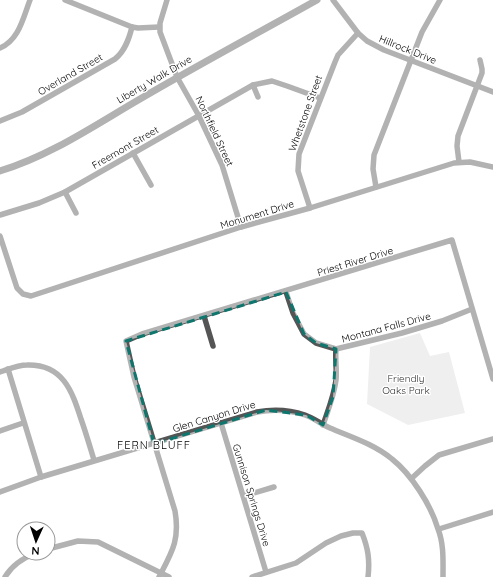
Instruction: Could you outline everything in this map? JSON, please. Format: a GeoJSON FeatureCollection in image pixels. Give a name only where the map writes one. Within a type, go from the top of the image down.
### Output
{"type":"FeatureCollection","features":[{"type":"Feature","properties":{"kind":"street"},"geometry":{"type":"LineString","coordinates":[[0,48],[10,42],[16,35],[30,0]]}},
{"type":"Feature","properties":{"kind":"street"},"geometry":{"type":"LineString","coordinates":[[65,0],[132,27],[138,28],[159,27],[167,0]]}},
{"type":"Feature","properties":{"kind":"street","name":"Liberty Walk Drive"},"geometry":{"type":"LineString","coordinates":[[0,171],[24,163],[43,154],[317,0]]}},
{"type":"Feature","properties":{"kind":"street","name":"Hillrock Drive"},"geometry":{"type":"LineString","coordinates":[[333,0],[358,33],[367,41],[384,50],[493,92]]}},
{"type":"Feature","properties":{"kind":"street"},"geometry":{"type":"LineString","coordinates":[[376,187],[373,169],[374,155],[425,26],[440,0]]}},
{"type":"Feature","properties":{"kind":"street","name":"Overland Street"},"geometry":{"type":"LineString","coordinates":[[0,121],[22,112],[115,59],[123,50],[128,41],[132,27]]}},
{"type":"Feature","properties":{"kind":"street","name":"Northfield Street"},"geometry":{"type":"LineString","coordinates":[[159,27],[177,78],[199,116],[222,165],[241,227]]}},
{"type":"Feature","properties":{"kind":"street","name":"Whetstone Street"},"geometry":{"type":"LineString","coordinates":[[310,208],[298,171],[299,154],[338,55],[358,33]]}},
{"type":"Feature","properties":{"kind":"street"},"geometry":{"type":"LineString","coordinates":[[459,162],[457,146],[458,136],[477,86],[482,68],[480,60]]}},
{"type":"Feature","properties":{"kind":"street","name":"Freemont Street"},"geometry":{"type":"LineString","coordinates":[[0,215],[39,203],[65,192],[254,85],[272,81],[320,98]]}},
{"type":"Feature","properties":{"kind":"street"},"geometry":{"type":"LineString","coordinates":[[254,85],[258,97]]}},
{"type":"Feature","properties":{"kind":"street"},"geometry":{"type":"LineString","coordinates":[[133,153],[151,185]]}},
{"type":"Feature","properties":{"kind":"street","name":"Monument Drive"},"geometry":{"type":"LineString","coordinates":[[0,236],[17,288],[23,294],[33,296],[241,227],[310,208],[459,162],[470,162],[493,167]]}},
{"type":"Feature","properties":{"kind":"street"},"geometry":{"type":"LineString","coordinates":[[65,192],[76,213]]}},
{"type":"Feature","properties":{"kind":"street","name":"Priest River Drive"},"geometry":{"type":"LineString","coordinates":[[154,444],[134,377],[126,341],[142,334],[286,292],[452,240],[493,380]]}},
{"type":"Feature","properties":{"kind":"street","name":"Montana Falls Drive"},"geometry":{"type":"LineString","coordinates":[[286,292],[296,320],[304,334],[316,343],[336,349],[402,333],[472,310]]}},
{"type":"Feature","properties":{"kind":"street"},"geometry":{"type":"LineString","coordinates":[[204,316],[214,346]]}},
{"type":"Feature","properties":{"kind":"street"},"geometry":{"type":"LineString","coordinates":[[323,425],[333,397],[336,378],[336,349]]}},
{"type":"Feature","properties":{"kind":"street"},"geometry":{"type":"LineString","coordinates":[[0,372],[19,366],[28,365],[44,367],[61,377],[67,383],[73,394],[94,460]]}},
{"type":"Feature","properties":{"kind":"street"},"geometry":{"type":"LineString","coordinates":[[8,369],[40,477]]}},
{"type":"Feature","properties":{"kind":"street","name":"Glen Canyon Drive"},"geometry":{"type":"LineString","coordinates":[[0,492],[40,477],[94,460],[154,444],[257,412],[275,410],[306,415],[323,425],[371,445],[392,458],[412,478],[425,500],[438,529],[443,554],[443,577]]}},
{"type":"Feature","properties":{"kind":"street","name":"Gunnison Springs Drive"},"geometry":{"type":"LineString","coordinates":[[221,423],[266,572]]}},
{"type":"Feature","properties":{"kind":"street"},"geometry":{"type":"LineString","coordinates":[[0,431],[24,424]]}},
{"type":"Feature","properties":{"kind":"street"},"geometry":{"type":"LineString","coordinates":[[412,478],[439,455],[493,439]]}},
{"type":"Feature","properties":{"kind":"street"},"geometry":{"type":"LineString","coordinates":[[154,444],[175,511],[176,520],[176,538],[174,546],[160,575]]}},
{"type":"Feature","properties":{"kind":"street"},"geometry":{"type":"LineString","coordinates":[[244,496],[274,487]]}},
{"type":"Feature","properties":{"kind":"street"},"geometry":{"type":"LineString","coordinates":[[438,529],[493,512]]}},
{"type":"Feature","properties":{"kind":"street"},"geometry":{"type":"LineString","coordinates":[[252,577],[296,563],[326,543],[341,536],[353,533],[362,533],[368,548],[368,577]]}},
{"type":"Feature","properties":{"kind":"street"},"geometry":{"type":"LineString","coordinates":[[56,547],[78,541],[98,542],[160,575],[168,577]]}},
{"type":"Feature","properties":{"kind":"street"},"geometry":{"type":"LineString","coordinates":[[5,577],[20,561]]}},
{"type":"Feature","properties":{"kind":"highlighted area"},"geometry":{"type":"Polygon","coordinates":[[[286,292],[304,334],[316,343],[336,349],[333,397],[323,425],[306,415],[266,410],[154,444],[126,341],[286,292]]]}},
{"type":"Feature","properties":{"kind":"green space","name":"Friendly Oaks Park"},"geometry":{"type":"Polygon","coordinates":[[[420,333],[430,356],[449,352],[465,413],[408,425],[367,404],[370,347],[420,333]]]}},
{"type":"Feature","properties":{"kind":"district","name":"FERN BLUFF"},"geometry":{"type":"Point","coordinates":[154,445]}}]}
